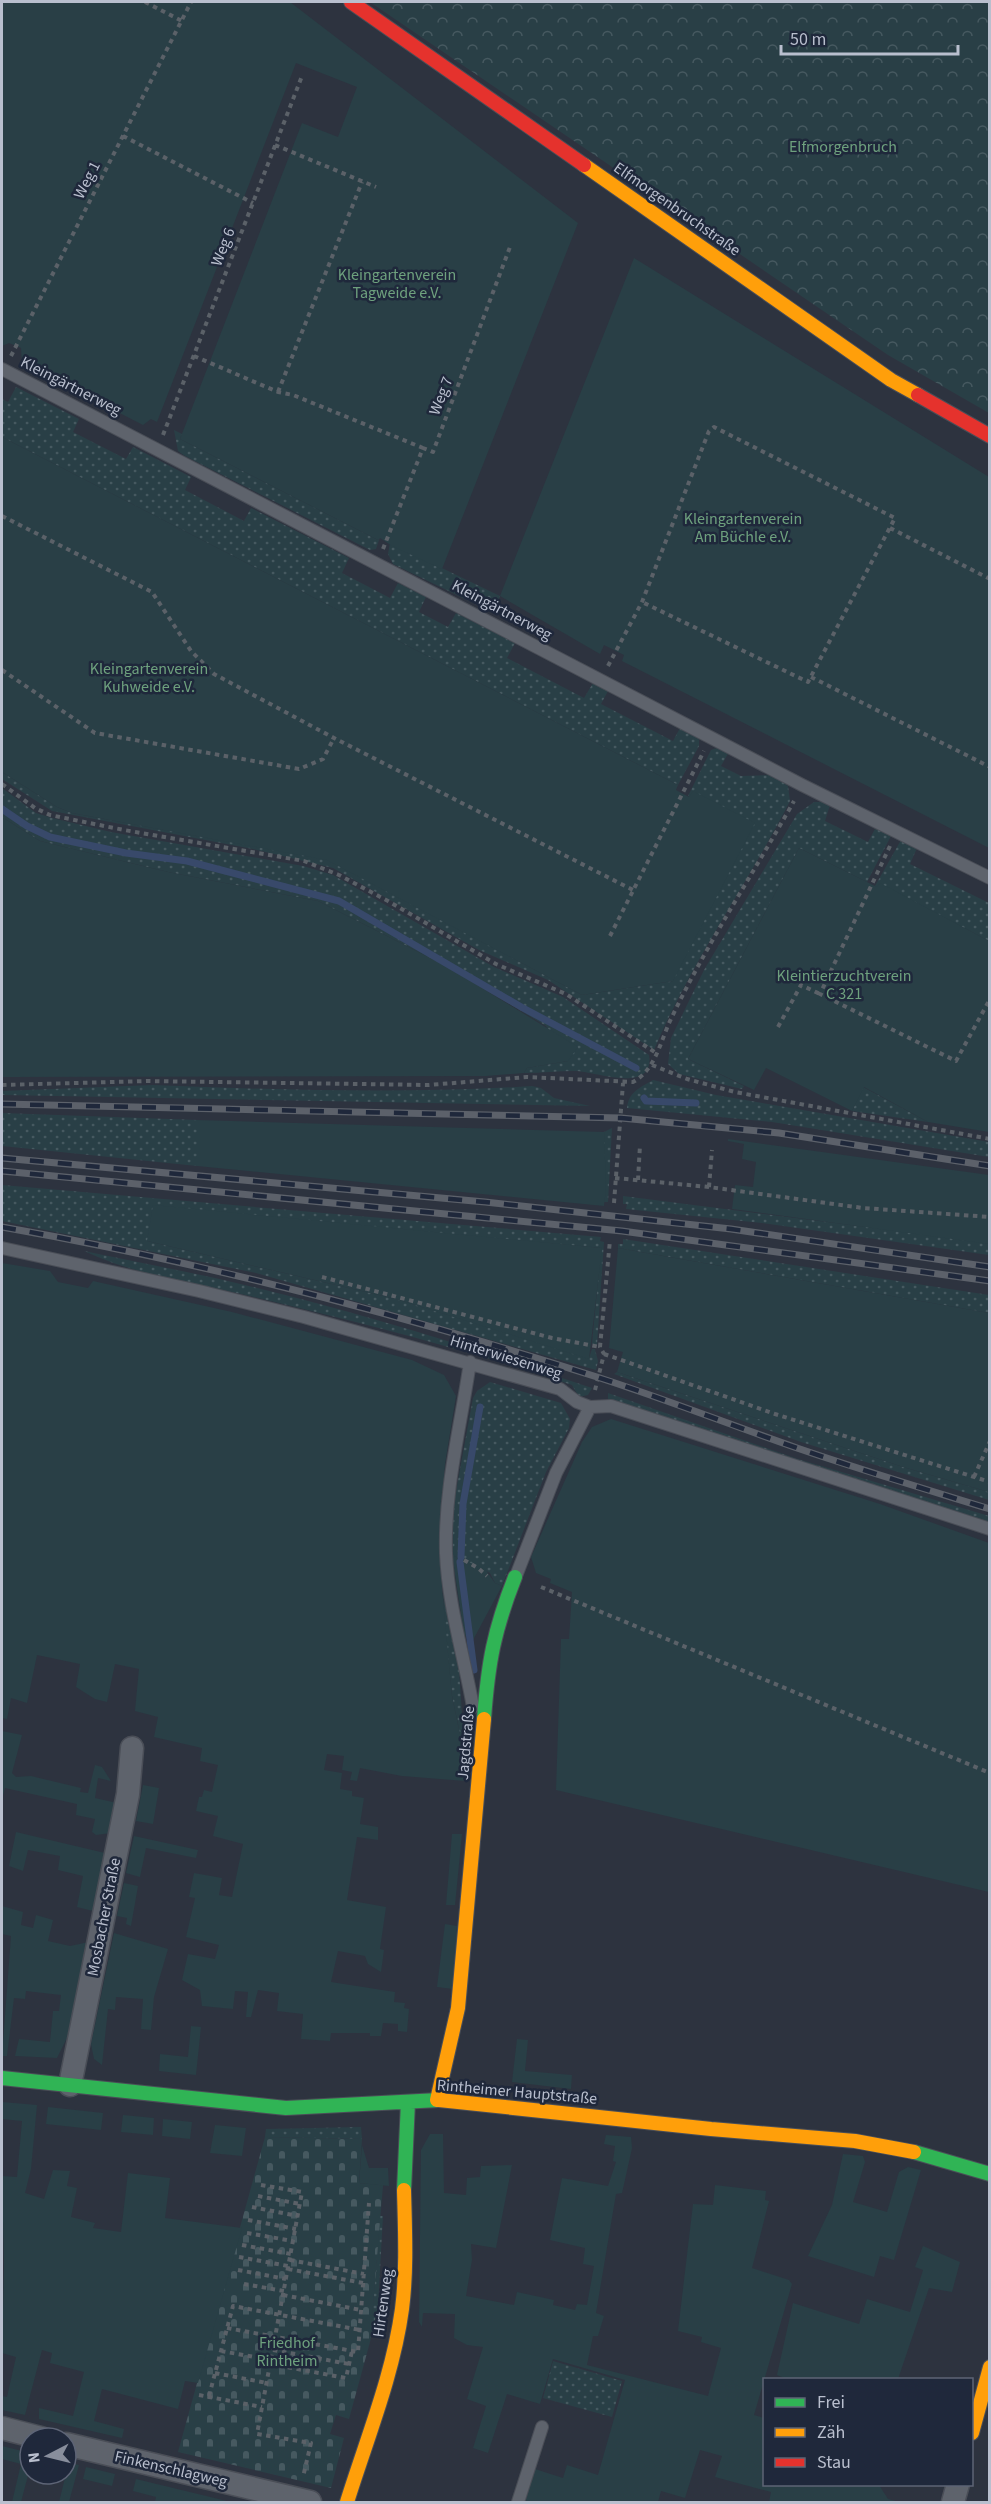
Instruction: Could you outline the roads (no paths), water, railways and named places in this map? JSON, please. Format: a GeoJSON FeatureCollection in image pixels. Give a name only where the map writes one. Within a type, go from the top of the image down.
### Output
{"type":"FeatureCollection","features":[{"type":"Feature","properties":{"kind":"street","name":"Elfmorgenbruchstraße"},"geometry":{"type":"LineString","coordinates":[[351,2],[891,380],[990,436]]}},
{"type":"Feature","properties":{"kind":"street","name":"Jagdstraße"},"geometry":{"type":"LineString","coordinates":[[437,2100],[458,2008],[488,1669],[497,1623],[515,1577]]}},
{"type":"Feature","properties":{"kind":"street","name":"Mosbacher Straße"},"geometry":{"type":"LineString","coordinates":[[70,2085],[128,1794],[132,1748]]}},
{"type":"Feature","properties":{"kind":"street","name":"Rintheimer Hauptstraße"},"geometry":{"type":"LineString","coordinates":[[2,2078],[286,2108],[437,2100],[855,2141],[918,2153],[990,2174]]}},
{"type":"Feature","properties":{"kind":"street","name":"Hirtenweg"},"geometry":{"type":"LineString","coordinates":[[347,2502],[392,2358],[402,2309],[405,2260],[403,2136],[408,2102]]}},
{"type":"Feature","properties":{"kind":"street"},"geometry":{"type":"LineString","coordinates":[[973,2429],[990,2367]]}},
{"type":"Feature","properties":{"kind":"street"},"geometry":{"type":"LineString","coordinates":[[2,2428],[18,2432]]}},
{"type":"Feature","properties":{"kind":"street","name":"Finkenschlagweg"},"geometry":{"type":"LineString","coordinates":[[78,2447],[303,2501]]}},
{"type":"Feature","properties":{"kind":"street"},"geometry":{"type":"LineString","coordinates":[[953,2502],[957,2486]]}},
{"type":"Feature","properties":{"kind":"lane","name":"Kleingärtnerweg"},"geometry":{"type":"LineString","coordinates":[[3,370],[802,785],[990,878]]}},
{"type":"Feature","properties":{"kind":"lane","name":"Hinterwiesenweg"},"geometry":{"type":"LineString","coordinates":[[2,1248],[199,1291],[470,1362],[560,1389],[577,1402],[590,1407],[611,1406],[990,1529]]}},
{"type":"Feature","properties":{"kind":"lane"},"geometry":{"type":"LineString","coordinates":[[470,1362],[449,1488],[446,1555],[472,1705],[480,1766]]}},
{"type":"Feature","properties":{"kind":"lane","name":"Jagdstraße"},"geometry":{"type":"LineString","coordinates":[[515,1577],[556,1473],[590,1407]]}},
{"type":"Feature","properties":{"kind":"lane"},"geometry":{"type":"LineString","coordinates":[[518,2502],[542,2427]]}},
{"type":"Feature","properties":{"kind":"waterway"},"geometry":{"type":"LineString","coordinates":[[2,809],[27,826],[50,837],[126,853],[187,861],[339,901],[523,1008],[636,1068]]}},
{"type":"Feature","properties":{"kind":"waterway"},"geometry":{"type":"LineString","coordinates":[[644,1098],[646,1101],[696,1103]]}},
{"type":"Feature","properties":{"kind":"waterway"},"geometry":{"type":"LineString","coordinates":[[461,1557],[463,1504],[480,1407]]}},
{"type":"Feature","properties":{"kind":"waterway"},"geometry":{"type":"LineString","coordinates":[[460,1562],[474,1670]]}},
{"type":"Feature","properties":{"kind":"railway"},"geometry":{"type":"LineString","coordinates":[[2,1104],[621,1118],[779,1133],[990,1166]]}},
{"type":"Feature","properties":{"kind":"railway"},"geometry":{"type":"LineString","coordinates":[[2,1158],[485,1202],[731,1229],[990,1267]]}},
{"type":"Feature","properties":{"kind":"railway"},"geometry":{"type":"LineString","coordinates":[[2,1171],[622,1231],[990,1281]]}},
{"type":"Feature","properties":{"kind":"railway"},"geometry":{"type":"LineString","coordinates":[[2,1227],[227,1273],[450,1332],[597,1377],[821,1456],[990,1509]]}},
{"type":"Feature","properties":{"kind":"park label","name":"Elfmorgenbruch"},"geometry":{"type":"Point","coordinates":[843,147]}},
{"type":"Feature","properties":{"kind":"park label","name":"Kleingartenverein Tagweide e.V."},"geometry":{"type":"Point","coordinates":[397,284]}},
{"type":"Feature","properties":{"kind":"park label","name":"Kleingartenverein Am Büchle e.V."},"geometry":{"type":"Point","coordinates":[743,528]}},
{"type":"Feature","properties":{"kind":"park label","name":"Kleingartenverein Kuhweide e.V."},"geometry":{"type":"Point","coordinates":[149,678]}},
{"type":"Feature","properties":{"kind":"park label","name":"Kleintierzuchtverein C 321"},"geometry":{"type":"Point","coordinates":[844,985]}},
{"type":"Feature","properties":{"kind":"park label","name":"Friedhof Rintheim"},"geometry":{"type":"Point","coordinates":[287,2352]}}]}
